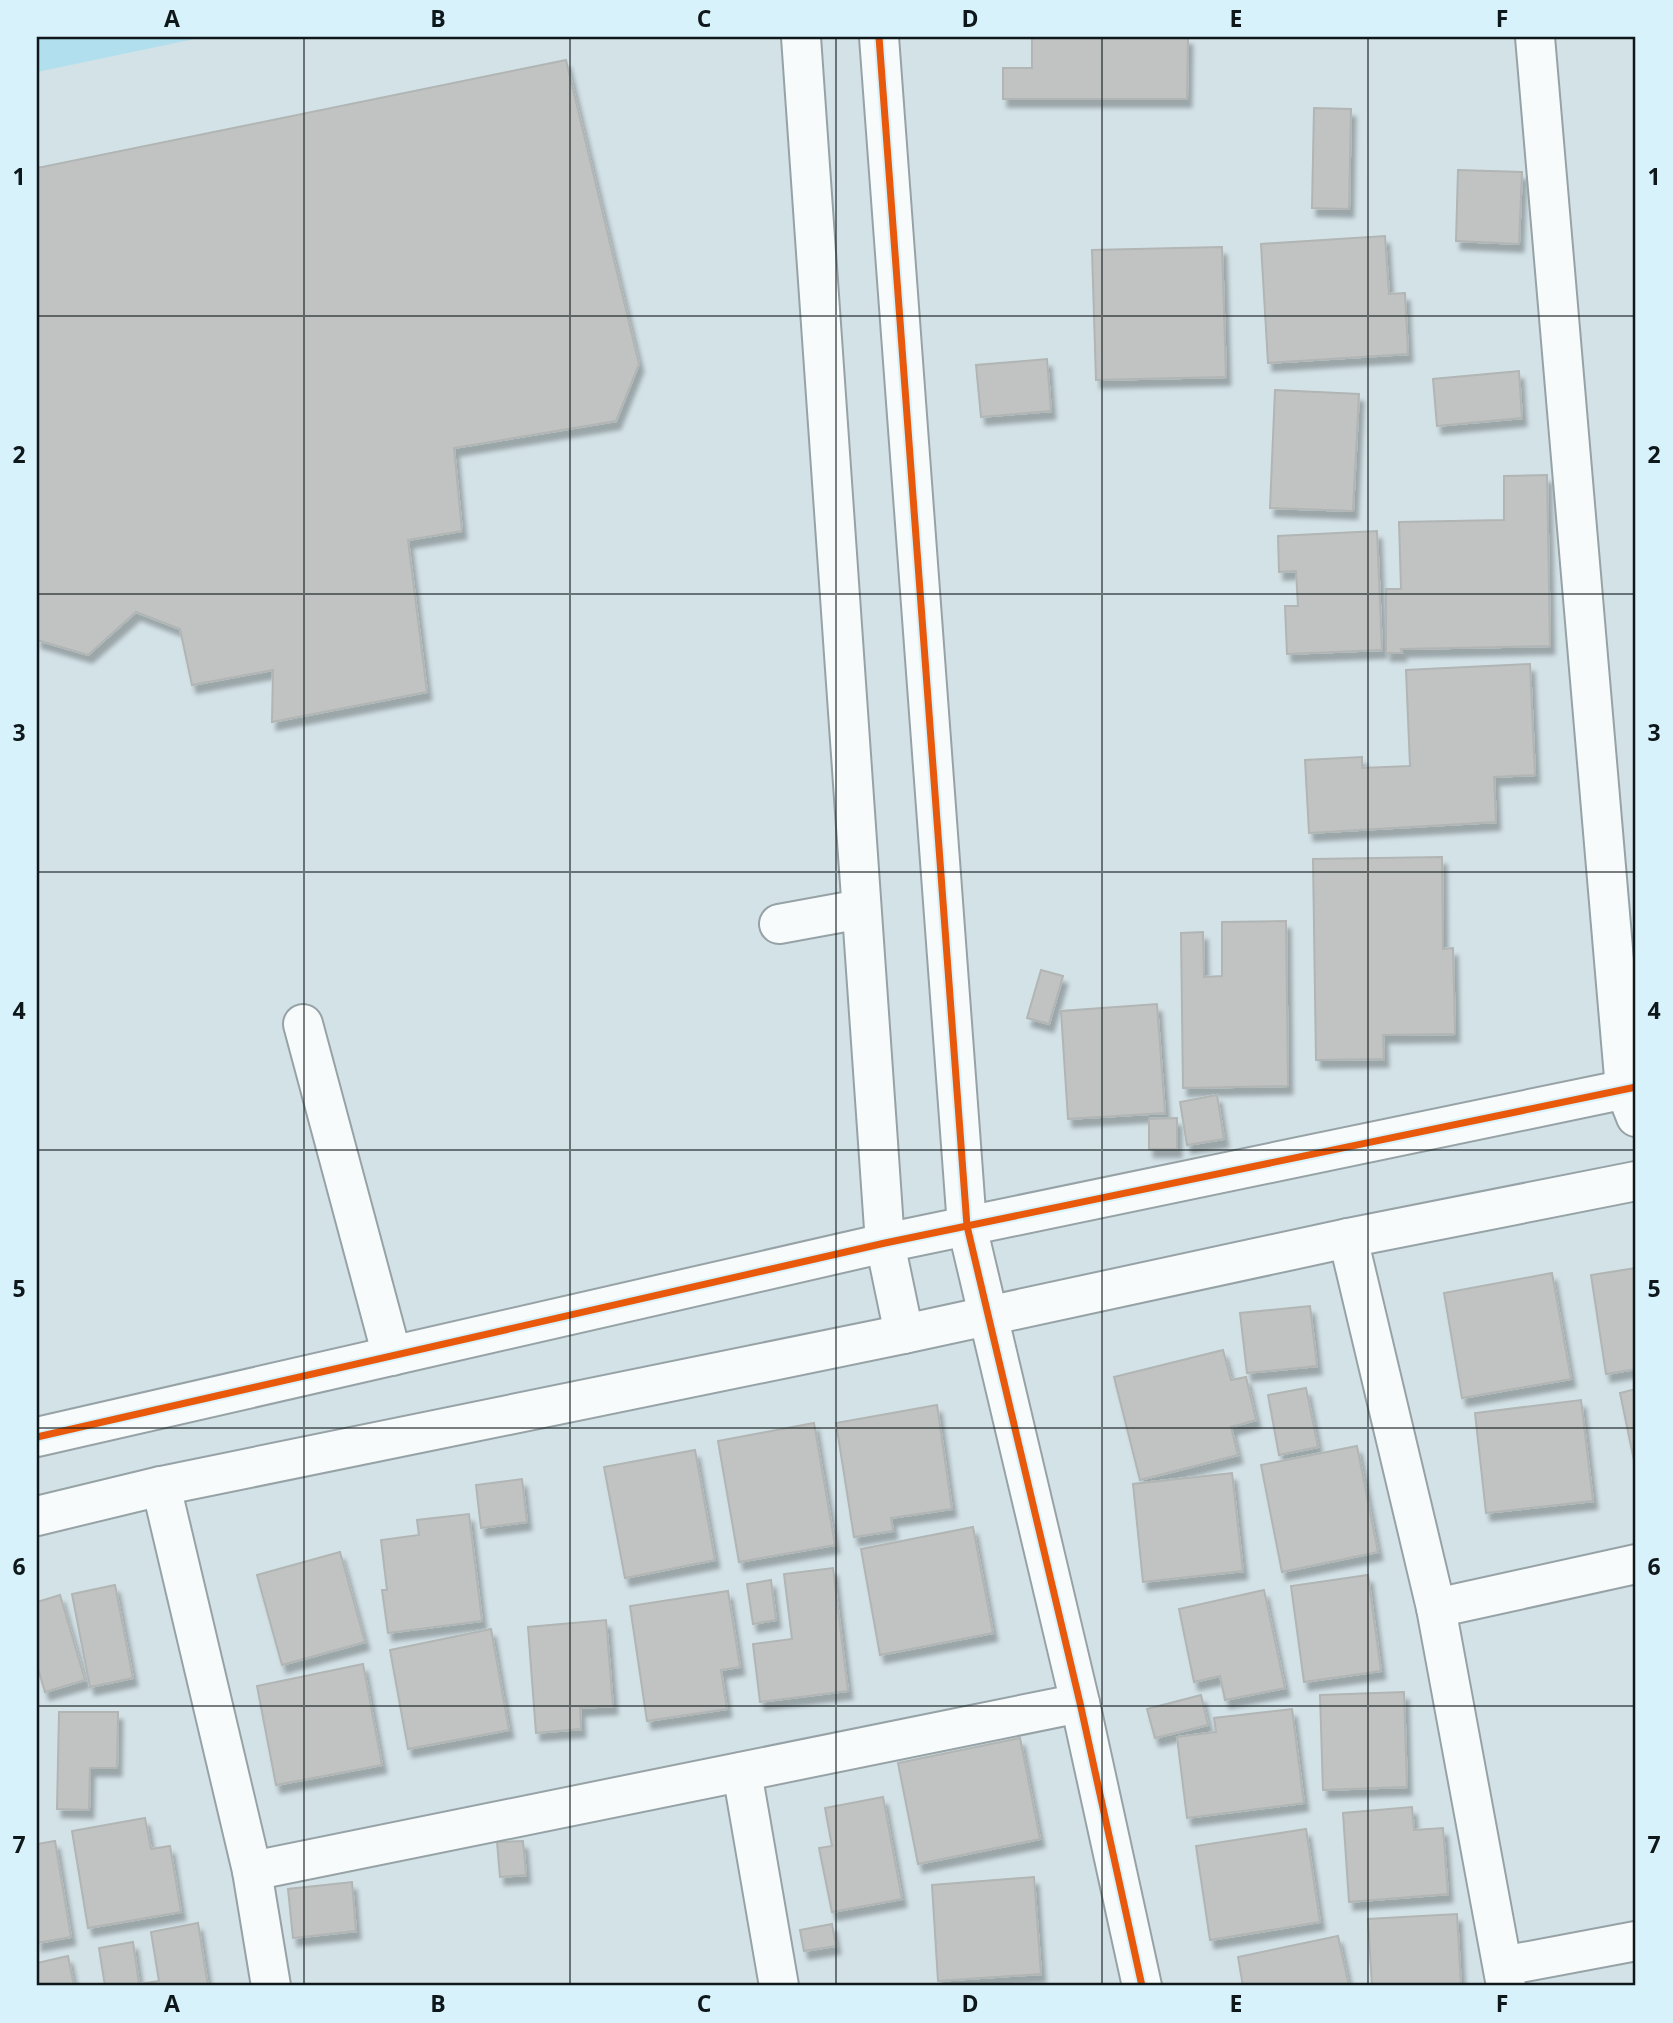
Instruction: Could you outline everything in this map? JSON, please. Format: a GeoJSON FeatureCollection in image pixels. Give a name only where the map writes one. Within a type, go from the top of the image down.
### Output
{"type":"FeatureCollection","features":[{"type":"Feature","properties":{"kind":"street"},"geometry":{"type":"LineString","coordinates":[[801,37],[885,1243],[904,1334]]}},
{"type":"Feature","properties":{"kind":"street"},"geometry":{"type":"LineString","coordinates":[[879,37],[967,1226],[1080,1703],[1142,1986]]}},
{"type":"Feature","properties":{"kind":"street"},"geometry":{"type":"LineString","coordinates":[[37,1437],[885,1243],[1632,1098],[1535,37]]}},
{"type":"Feature","properties":{"kind":"street"},"geometry":{"type":"LineString","coordinates":[[779,923],[862,909]]}},
{"type":"Feature","properties":{"kind":"street"},"geometry":{"type":"LineString","coordinates":[[303,1024],[392,1356]]}},
{"type":"Feature","properties":{"kind":"street"},"geometry":{"type":"LineString","coordinates":[[37,1516],[161,1486],[904,1334],[1630,1175]]}},
{"type":"Feature","properties":{"kind":"street"},"geometry":{"type":"LineString","coordinates":[[1348,1238],[1436,1608],[1505,1976],[1636,1941]]}},
{"type":"Feature","properties":{"kind":"street"},"geometry":{"type":"LineString","coordinates":[[161,1486],[252,1871],[271,1986]]}},
{"type":"Feature","properties":{"kind":"street"},"geometry":{"type":"LineString","coordinates":[[1436,1608],[1636,1564]]}},
{"type":"Feature","properties":{"kind":"street"},"geometry":{"type":"LineString","coordinates":[[252,1871],[1080,1703]]}},
{"type":"Feature","properties":{"kind":"street"},"geometry":{"type":"LineString","coordinates":[[743,1772],[779,1986]]}},
{"type":"Feature","properties":{"kind":"shaded area"},"geometry":{"type":"Polygon","coordinates":[[[37,37],[204,37],[37,72],[37,37]]]}},
{"type":"Feature","properties":{"kind":"building"},"geometry":{"type":"Polygon","coordinates":[[[1032,37],[1188,37],[1187,99],[1003,99],[1003,68],[1032,68],[1032,37]]]}},
{"type":"Feature","properties":{"kind":"building"},"geometry":{"type":"Polygon","coordinates":[[[566,60],[639,364],[616,421],[454,448],[462,531],[408,540],[427,692],[272,722],[273,670],[192,685],[180,629],[136,612],[88,655],[37,640],[37,168],[566,60]]]}},
{"type":"Feature","properties":{"kind":"building"},"geometry":{"type":"Polygon","coordinates":[[[1314,108],[1351,109],[1349,209],[1312,208],[1314,108]]]}},
{"type":"Feature","properties":{"kind":"building"},"geometry":{"type":"Polygon","coordinates":[[[1458,170],[1522,172],[1519,244],[1456,241],[1458,170]]]}},
{"type":"Feature","properties":{"kind":"building"},"geometry":{"type":"Polygon","coordinates":[[[1385,236],[1389,294],[1405,293],[1408,354],[1268,363],[1261,244],[1385,236]]]}},
{"type":"Feature","properties":{"kind":"building"},"geometry":{"type":"Polygon","coordinates":[[[1222,247],[1226,377],[1096,380],[1092,250],[1222,247]]]}},
{"type":"Feature","properties":{"kind":"building"},"geometry":{"type":"Polygon","coordinates":[[[1047,359],[1051,411],[981,417],[976,365],[1047,359]]]}},
{"type":"Feature","properties":{"kind":"building"},"geometry":{"type":"Polygon","coordinates":[[[1519,371],[1522,418],[1437,426],[1433,379],[1519,371]]]}},
{"type":"Feature","properties":{"kind":"building"},"geometry":{"type":"Polygon","coordinates":[[[1275,390],[1359,394],[1353,511],[1270,508],[1275,390]]]}},
{"type":"Feature","properties":{"kind":"building"},"geometry":{"type":"Polygon","coordinates":[[[1547,475],[1550,646],[1401,649],[1402,653],[1386,653],[1386,589],[1401,589],[1399,522],[1504,520],[1504,476],[1547,475]]]}},
{"type":"Feature","properties":{"kind":"building"},"geometry":{"type":"Polygon","coordinates":[[[1377,531],[1382,650],[1287,654],[1285,606],[1298,606],[1296,571],[1279,572],[1278,536],[1377,531]]]}},
{"type":"Feature","properties":{"kind":"building"},"geometry":{"type":"Polygon","coordinates":[[[1530,664],[1535,775],[1494,777],[1496,822],[1309,833],[1305,760],[1362,757],[1362,768],[1410,766],[1406,670],[1530,664]]]}},
{"type":"Feature","properties":{"kind":"building"},"geometry":{"type":"Polygon","coordinates":[[[1442,857],[1443,949],[1453,948],[1455,1034],[1383,1035],[1384,1059],[1316,1060],[1313,859],[1442,857]]]}},
{"type":"Feature","properties":{"kind":"building"},"geometry":{"type":"Polygon","coordinates":[[[1286,921],[1288,1086],[1183,1088],[1181,933],[1203,932],[1204,977],[1222,976],[1222,922],[1286,921]]]}},
{"type":"Feature","properties":{"kind":"building"},"geometry":{"type":"Polygon","coordinates":[[[1041,970],[1063,976],[1049,1024],[1027,1018],[1041,970]]]}},
{"type":"Feature","properties":{"kind":"building"},"geometry":{"type":"Polygon","coordinates":[[[1157,1004],[1165,1113],[1068,1119],[1061,1011],[1157,1004]]]}},
{"type":"Feature","properties":{"kind":"building"},"geometry":{"type":"Polygon","coordinates":[[[1217,1095],[1224,1139],[1187,1145],[1180,1102],[1217,1095]]]}},
{"type":"Feature","properties":{"kind":"building"},"geometry":{"type":"Polygon","coordinates":[[[1177,1118],[1177,1149],[1149,1149],[1149,1119],[1177,1118]]]}},
{"type":"Feature","properties":{"kind":"building"},"geometry":{"type":"Polygon","coordinates":[[[1636,1268],[1636,1369],[1606,1374],[1591,1275],[1636,1268]]]}},
{"type":"Feature","properties":{"kind":"building"},"geometry":{"type":"Polygon","coordinates":[[[1552,1273],[1571,1379],[1462,1398],[1444,1293],[1552,1273]]]}},
{"type":"Feature","properties":{"kind":"building"},"geometry":{"type":"Polygon","coordinates":[[[1310,1306],[1317,1366],[1247,1373],[1240,1313],[1310,1306]]]}},
{"type":"Feature","properties":{"kind":"building"},"geometry":{"type":"Polygon","coordinates":[[[1223,1350],[1231,1380],[1246,1377],[1256,1420],[1231,1427],[1238,1455],[1140,1480],[1114,1377],[1223,1350]]]}},
{"type":"Feature","properties":{"kind":"building"},"geometry":{"type":"Polygon","coordinates":[[[1306,1388],[1318,1447],[1279,1455],[1268,1395],[1306,1388]]]}},
{"type":"Feature","properties":{"kind":"building"},"geometry":{"type":"Polygon","coordinates":[[[1636,1389],[1636,1470],[1620,1393],[1636,1389]]]}},
{"type":"Feature","properties":{"kind":"building"},"geometry":{"type":"Polygon","coordinates":[[[1581,1400],[1593,1501],[1486,1513],[1475,1413],[1581,1400]]]}},
{"type":"Feature","properties":{"kind":"building"},"geometry":{"type":"Polygon","coordinates":[[[937,1405],[952,1509],[891,1518],[893,1531],[854,1537],[836,1423],[937,1405]]]}},
{"type":"Feature","properties":{"kind":"building"},"geometry":{"type":"Polygon","coordinates":[[[814,1423],[835,1545],[739,1562],[718,1441],[814,1423]]]}},
{"type":"Feature","properties":{"kind":"building"},"geometry":{"type":"Polygon","coordinates":[[[1357,1446],[1378,1552],[1282,1572],[1261,1465],[1357,1446]]]}},
{"type":"Feature","properties":{"kind":"building"},"geometry":{"type":"Polygon","coordinates":[[[695,1450],[715,1560],[625,1578],[604,1467],[695,1450]]]}},
{"type":"Feature","properties":{"kind":"building"},"geometry":{"type":"Polygon","coordinates":[[[1232,1473],[1243,1571],[1143,1582],[1133,1484],[1232,1473]]]}},
{"type":"Feature","properties":{"kind":"building"},"geometry":{"type":"Polygon","coordinates":[[[522,1479],[527,1522],[481,1528],[476,1485],[522,1479]]]}},
{"type":"Feature","properties":{"kind":"building"},"geometry":{"type":"Polygon","coordinates":[[[469,1514],[482,1621],[388,1633],[382,1590],[387,1590],[381,1540],[419,1535],[417,1520],[469,1514]]]}},
{"type":"Feature","properties":{"kind":"building"},"geometry":{"type":"Polygon","coordinates":[[[973,1527],[993,1633],[880,1655],[861,1549],[973,1527]]]}},
{"type":"Feature","properties":{"kind":"building"},"geometry":{"type":"Polygon","coordinates":[[[340,1552],[365,1642],[282,1665],[257,1575],[340,1552]]]}},
{"type":"Feature","properties":{"kind":"building"},"geometry":{"type":"Polygon","coordinates":[[[833,1568],[848,1691],[760,1702],[753,1644],[792,1639],[784,1574],[833,1568]]]}},
{"type":"Feature","properties":{"kind":"building"},"geometry":{"type":"Polygon","coordinates":[[[1368,1575],[1381,1671],[1304,1682],[1291,1586],[1368,1575]]]}},
{"type":"Feature","properties":{"kind":"building"},"geometry":{"type":"Polygon","coordinates":[[[771,1580],[776,1620],[753,1624],[747,1584],[771,1580]]]}},
{"type":"Feature","properties":{"kind":"building"},"geometry":{"type":"Polygon","coordinates":[[[115,1585],[133,1678],[90,1687],[72,1594],[115,1585]]]}},
{"type":"Feature","properties":{"kind":"building"},"geometry":{"type":"Polygon","coordinates":[[[1264,1590],[1285,1688],[1225,1700],[1220,1676],[1194,1682],[1179,1609],[1264,1590]]]}},
{"type":"Feature","properties":{"kind":"building"},"geometry":{"type":"Polygon","coordinates":[[[728,1591],[740,1667],[721,1670],[727,1709],[647,1721],[630,1606],[728,1591]]]}},
{"type":"Feature","properties":{"kind":"building"},"geometry":{"type":"Polygon","coordinates":[[[60,1595],[85,1680],[45,1692],[37,1665],[37,1602],[60,1595]]]}},
{"type":"Feature","properties":{"kind":"building"},"geometry":{"type":"Polygon","coordinates":[[[606,1620],[613,1706],[580,1708],[581,1729],[536,1733],[528,1627],[606,1620]]]}},
{"type":"Feature","properties":{"kind":"building"},"geometry":{"type":"Polygon","coordinates":[[[491,1629],[509,1730],[408,1749],[390,1650],[491,1629]]]}},
{"type":"Feature","properties":{"kind":"building"},"geometry":{"type":"Polygon","coordinates":[[[363,1664],[382,1765],[276,1785],[257,1686],[363,1664]]]}},
{"type":"Feature","properties":{"kind":"building"},"geometry":{"type":"Polygon","coordinates":[[[1404,1692],[1407,1787],[1323,1790],[1320,1695],[1404,1692]]]}},
{"type":"Feature","properties":{"kind":"building"},"geometry":{"type":"Polygon","coordinates":[[[1201,1695],[1208,1725],[1155,1738],[1147,1709],[1201,1695]]]}},
{"type":"Feature","properties":{"kind":"building"},"geometry":{"type":"Polygon","coordinates":[[[1292,1709],[1304,1803],[1187,1818],[1177,1737],[1216,1732],[1214,1718],[1292,1709]]]}},
{"type":"Feature","properties":{"kind":"building"},"geometry":{"type":"Polygon","coordinates":[[[59,1712],[118,1712],[117,1768],[90,1768],[89,1810],[57,1809],[59,1712]]]}},
{"type":"Feature","properties":{"kind":"building"},"geometry":{"type":"Polygon","coordinates":[[[1020,1738],[1040,1839],[918,1864],[898,1763],[1020,1738]]]}},
{"type":"Feature","properties":{"kind":"building"},"geometry":{"type":"Polygon","coordinates":[[[883,1797],[902,1899],[832,1912],[819,1848],[832,1846],[825,1808],[883,1797]]]}},
{"type":"Feature","properties":{"kind":"building"},"geometry":{"type":"Polygon","coordinates":[[[1412,1807],[1414,1830],[1443,1828],[1448,1894],[1349,1902],[1343,1813],[1412,1807]]]}},
{"type":"Feature","properties":{"kind":"building"},"geometry":{"type":"Polygon","coordinates":[[[145,1818],[151,1849],[170,1846],[181,1912],[88,1928],[72,1831],[145,1818]]]}},
{"type":"Feature","properties":{"kind":"building"},"geometry":{"type":"Polygon","coordinates":[[[1306,1829],[1320,1922],[1210,1940],[1196,1846],[1306,1829]]]}},
{"type":"Feature","properties":{"kind":"building"},"geometry":{"type":"Polygon","coordinates":[[[55,1841],[71,1937],[37,1943],[37,1844],[55,1841]]]}},
{"type":"Feature","properties":{"kind":"building"},"geometry":{"type":"Polygon","coordinates":[[[523,1841],[526,1875],[500,1877],[497,1842],[523,1841]]]}},
{"type":"Feature","properties":{"kind":"building"},"geometry":{"type":"Polygon","coordinates":[[[1034,1877],[1041,1974],[938,1981],[932,1885],[1034,1877]]]}},
{"type":"Feature","properties":{"kind":"building"},"geometry":{"type":"Polygon","coordinates":[[[352,1882],[356,1931],[293,1938],[288,1889],[352,1882]]]}},
{"type":"Feature","properties":{"kind":"building"},"geometry":{"type":"Polygon","coordinates":[[[1457,1914],[1461,1986],[1372,1986],[1368,1919],[1457,1914]]]}},
{"type":"Feature","properties":{"kind":"building"},"geometry":{"type":"Polygon","coordinates":[[[198,1923],[208,1986],[105,1986],[99,1948],[133,1942],[139,1984],[159,1981],[151,1932],[198,1923]]]}},
{"type":"Feature","properties":{"kind":"building"},"geometry":{"type":"Polygon","coordinates":[[[832,1924],[836,1946],[804,1951],[800,1930],[832,1924]]]}},
{"type":"Feature","properties":{"kind":"building"},"geometry":{"type":"Polygon","coordinates":[[[1338,1936],[1349,1986],[1243,1986],[1238,1957],[1338,1936]]]}},
{"type":"Feature","properties":{"kind":"building"},"geometry":{"type":"Polygon","coordinates":[[[68,1956],[74,1986],[37,1986],[37,1963],[68,1956]]]}},
{"type":"Feature","properties":{"kind":"cycle path"},"geometry":{"type":"LineString","coordinates":[[879,37],[967,1226],[1080,1703],[1142,1986]]}},
{"type":"Feature","properties":{"kind":"cycle path"},"geometry":{"type":"LineString","coordinates":[[37,1437],[885,1243],[1636,1087]]}}]}
